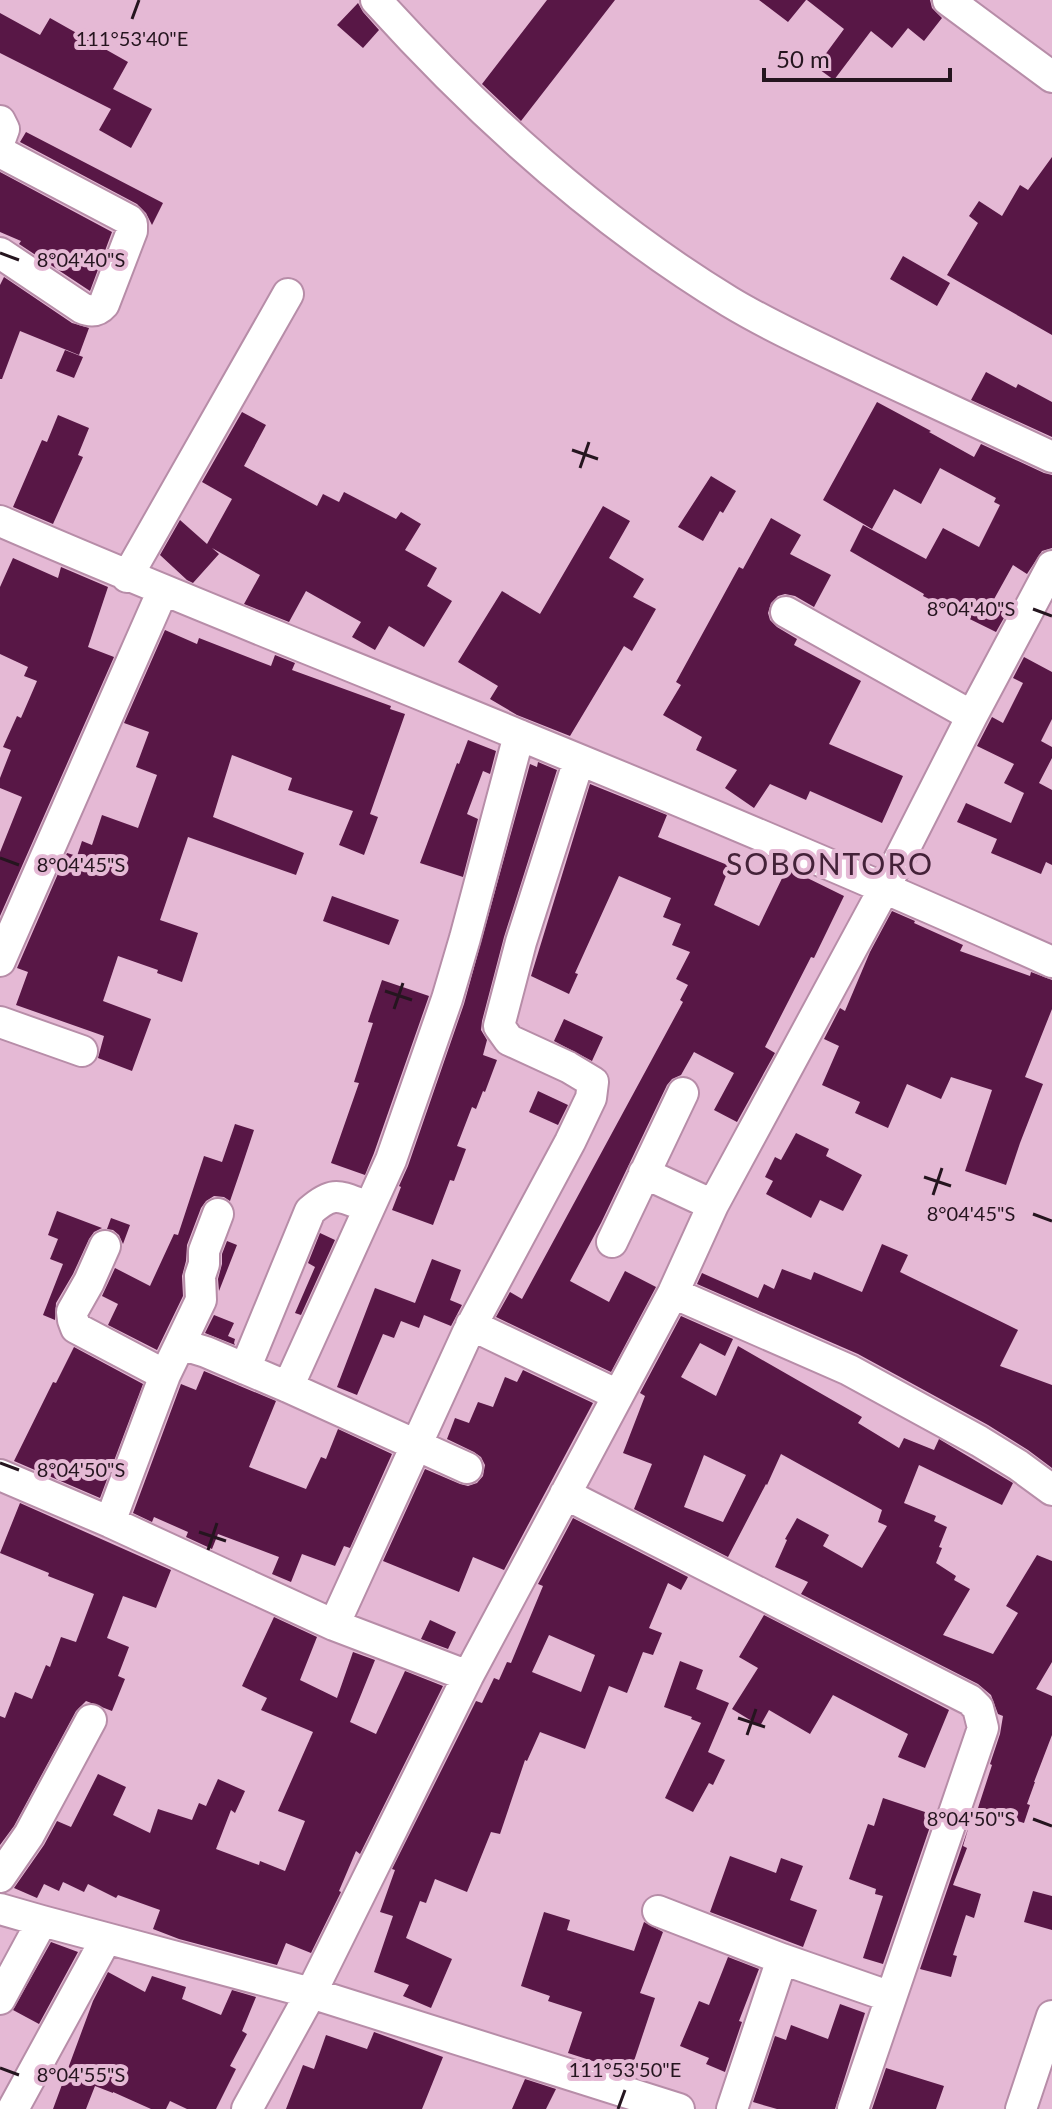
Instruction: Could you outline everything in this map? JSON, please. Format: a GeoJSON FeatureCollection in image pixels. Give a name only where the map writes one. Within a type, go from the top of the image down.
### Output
{"type":"FeatureCollection","features":[{"type":"Feature","properties":{"kind":"street"},"geometry":{"type":"LineString","coordinates":[[376,0],[521,146],[589,203],[674,266],[785,333],[1052,457]]}},
{"type":"Feature","properties":{"kind":"street"},"geometry":{"type":"LineString","coordinates":[[948,0],[1052,77]]}},
{"type":"Feature","properties":{"kind":"street"},"geometry":{"type":"LineString","coordinates":[[0,121],[4,129],[0,140]]}},
{"type":"Feature","properties":{"kind":"street"},"geometry":{"type":"LineString","coordinates":[[0,152],[132,224],[104,304],[95,311],[82,308],[0,253]]}},
{"type":"Feature","properties":{"kind":"street"},"geometry":{"type":"LineString","coordinates":[[127,577],[288,294]]}},
{"type":"Feature","properties":{"kind":"street"},"geometry":{"type":"LineString","coordinates":[[0,521],[127,577],[885,887],[1052,962]]}},
{"type":"Feature","properties":{"kind":"street"},"geometry":{"type":"LineString","coordinates":[[247,2109],[311,1993],[468,1676],[673,1293],[713,1205],[885,887],[1052,566]]}},
{"type":"Feature","properties":{"kind":"street"},"geometry":{"type":"LineString","coordinates":[[0,961],[163,590]]}},
{"type":"Feature","properties":{"kind":"street"},"geometry":{"type":"LineString","coordinates":[[786,612],[972,716]]}},
{"type":"Feature","properties":{"kind":"street"},"geometry":{"type":"LineString","coordinates":[[288,1387],[391,1160],[447,999],[519,735]]}},
{"type":"Feature","properties":{"kind":"street"},"geometry":{"type":"LineString","coordinates":[[334,1625],[471,1325],[591,1098],[593,1082],[509,1040],[499,1026],[521,942],[579,760]]}},
{"type":"Feature","properties":{"kind":"street"},"geometry":{"type":"LineString","coordinates":[[0,1022],[82,1051]]}},
{"type":"Feature","properties":{"kind":"street"},"geometry":{"type":"LineString","coordinates":[[612,1242],[683,1093]]}},
{"type":"Feature","properties":{"kind":"street"},"geometry":{"type":"LineString","coordinates":[[644,1173],[713,1205]]}},
{"type":"Feature","properties":{"kind":"street"},"geometry":{"type":"LineString","coordinates":[[245,1369],[310,1211],[324,1199],[334,1196],[369,1207]]}},
{"type":"Feature","properties":{"kind":"street"},"geometry":{"type":"LineString","coordinates":[[110,1522],[165,1375],[201,1300],[200,1276],[204,1251],[218,1214]]}},
{"type":"Feature","properties":{"kind":"street"},"geometry":{"type":"LineString","coordinates":[[105,1246],[72,1312],[76,1328],[165,1375]]}},
{"type":"Feature","properties":{"kind":"street"},"geometry":{"type":"LineString","coordinates":[[673,1293],[849,1370],[979,1441],[1052,1490]]}},
{"type":"Feature","properties":{"kind":"street"},"geometry":{"type":"LineString","coordinates":[[471,1325],[618,1395]]}},
{"type":"Feature","properties":{"kind":"street"},"geometry":{"type":"LineString","coordinates":[[180,1344],[288,1387],[467,1468]]}},
{"type":"Feature","properties":{"kind":"street"},"geometry":{"type":"LineString","coordinates":[[0,1475],[334,1625],[468,1676]]}},
{"type":"Feature","properties":{"kind":"street"},"geometry":{"type":"LineString","coordinates":[[565,1494],[970,1700],[978,1708],[983,1728],[853,2109]]}},
{"type":"Feature","properties":{"kind":"street"},"geometry":{"type":"LineString","coordinates":[[0,1877],[29,1835],[91,1720]]}},
{"type":"Feature","properties":{"kind":"street"},"geometry":{"type":"LineString","coordinates":[[0,1909],[311,1993],[618,2100],[679,2109]]}},
{"type":"Feature","properties":{"kind":"street"},"geometry":{"type":"LineString","coordinates":[[658,1911],[891,1997]]}},
{"type":"Feature","properties":{"kind":"street"},"geometry":{"type":"LineString","coordinates":[[0,1999],[42,1921]]}},
{"type":"Feature","properties":{"kind":"street"},"geometry":{"type":"LineString","coordinates":[[13,2109],[106,1939]]}},
{"type":"Feature","properties":{"kind":"street"},"geometry":{"type":"LineString","coordinates":[[732,2109],[782,1959]]}},
{"type":"Feature","properties":{"kind":"street"},"geometry":{"type":"LineString","coordinates":[[1021,2109],[1052,2016]]}},
{"type":"Feature","properties":{"kind":"building"},"geometry":{"type":"Polygon","coordinates":[[[547,0],[615,0],[521,121],[482,84],[547,0]]]}},
{"type":"Feature","properties":{"kind":"building"},"geometry":{"type":"Polygon","coordinates":[[[759,0],[806,0],[788,22],[759,0]]]}},
{"type":"Feature","properties":{"kind":"building"},"geometry":{"type":"Polygon","coordinates":[[[807,0],[930,0],[932,8],[942,18],[924,41],[908,28],[892,48],[871,31],[834,80],[816,67],[844,29],[807,0]]]}},
{"type":"Feature","properties":{"kind":"building"},"geometry":{"type":"Polygon","coordinates":[[[358,3],[379,30],[363,48],[337,25],[358,3]]]}},
{"type":"Feature","properties":{"kind":"building"},"geometry":{"type":"Polygon","coordinates":[[[0,13],[40,35],[50,18],[128,62],[113,89],[152,109],[131,148],[99,130],[111,109],[0,53],[0,13]]]}},
{"type":"Feature","properties":{"kind":"building"},"geometry":{"type":"Polygon","coordinates":[[[26,132],[163,203],[152,225],[137,204],[20,142],[26,132]]]}},
{"type":"Feature","properties":{"kind":"building"},"geometry":{"type":"Polygon","coordinates":[[[1052,157],[1052,335],[947,275],[978,223],[969,216],[979,201],[1002,216],[1020,185],[1028,190],[1052,157]]]}},
{"type":"Feature","properties":{"kind":"building"},"geometry":{"type":"Polygon","coordinates":[[[0,172],[112,232],[90,291],[19,244],[21,241],[0,232],[0,172]]]}},
{"type":"Feature","properties":{"kind":"building"},"geometry":{"type":"Polygon","coordinates":[[[903,256],[950,283],[937,306],[890,279],[903,256]]]}},
{"type":"Feature","properties":{"kind":"building"},"geometry":{"type":"Polygon","coordinates":[[[4,277],[72,323],[89,328],[79,355],[20,331],[0,379],[0,285],[4,277]]]}},
{"type":"Feature","properties":{"kind":"building"},"geometry":{"type":"Polygon","coordinates":[[[65,350],[83,357],[74,378],[56,371],[65,350]]]}},
{"type":"Feature","properties":{"kind":"building"},"geometry":{"type":"Polygon","coordinates":[[[986,372],[1052,402],[1052,437],[971,400],[986,372]]]}},
{"type":"Feature","properties":{"kind":"building"},"geometry":{"type":"Polygon","coordinates":[[[877,402],[974,457],[981,444],[1052,475],[1052,548],[1042,551],[1027,574],[1013,565],[993,601],[1009,609],[996,632],[923,596],[850,551],[863,525],[926,559],[943,528],[979,547],[1000,505],[994,502],[996,498],[940,468],[921,504],[894,489],[872,529],[823,500],[877,402]]]}},
{"type":"Feature","properties":{"kind":"building"},"geometry":{"type":"Polygon","coordinates":[[[242,412],[266,425],[244,466],[317,506],[323,494],[339,502],[344,492],[396,519],[401,512],[421,524],[405,550],[437,568],[427,586],[452,601],[424,647],[389,626],[375,650],[352,637],[361,622],[306,591],[289,622],[244,604],[260,575],[212,548],[219,554],[193,583],[160,555],[180,520],[207,544],[232,499],[202,482],[242,412]]]}},
{"type":"Feature","properties":{"kind":"building"},"geometry":{"type":"Polygon","coordinates":[[[58,415],[89,428],[78,455],[83,457],[53,524],[13,507],[42,440],[47,442],[58,415]]]}},
{"type":"Feature","properties":{"kind":"building"},"geometry":{"type":"Polygon","coordinates":[[[711,476],[736,491],[703,541],[678,527],[711,476]]]}},
{"type":"Feature","properties":{"kind":"building"},"geometry":{"type":"Polygon","coordinates":[[[603,506],[630,521],[609,558],[644,579],[633,597],[656,609],[632,651],[624,646],[570,736],[517,715],[490,699],[498,686],[458,662],[502,591],[540,614],[603,506]]]}},
{"type":"Feature","properties":{"kind":"building"},"geometry":{"type":"Polygon","coordinates":[[[771,518],[801,535],[790,554],[831,575],[814,607],[785,594],[771,603],[768,613],[777,627],[797,639],[794,645],[861,681],[829,744],[903,776],[882,823],[810,791],[806,800],[770,784],[754,808],[725,788],[737,770],[696,750],[702,737],[663,715],[681,685],[676,682],[739,567],[743,569],[771,518]]]}},
{"type":"Feature","properties":{"kind":"building"},"geometry":{"type":"Polygon","coordinates":[[[13,558],[58,578],[61,567],[108,587],[88,647],[114,657],[0,916],[0,852],[22,797],[0,788],[0,778],[11,750],[3,747],[17,716],[21,718],[37,681],[24,676],[28,667],[0,654],[0,587],[13,558]]]}},
{"type":"Feature","properties":{"kind":"building"},"geometry":{"type":"Polygon","coordinates":[[[165,630],[197,644],[199,638],[271,666],[275,655],[295,663],[292,670],[405,714],[370,814],[378,817],[364,855],[339,845],[353,811],[288,790],[292,778],[232,755],[213,817],[304,853],[296,875],[188,837],[160,920],[198,933],[182,982],[118,956],[103,1001],[151,1019],[132,1071],[98,1058],[104,1036],[16,1005],[28,972],[17,968],[67,853],[77,856],[82,841],[92,845],[102,815],[138,828],[157,775],[136,767],[149,732],[124,723],[165,630]]]}},
{"type":"Feature","properties":{"kind":"building"},"geometry":{"type":"Polygon","coordinates":[[[1024,657],[1052,672],[1052,719],[1041,741],[1052,747],[1052,758],[1039,783],[1052,790],[1052,865],[1046,862],[1041,874],[991,853],[997,839],[957,822],[966,803],[1011,823],[1024,793],[1004,783],[1014,764],[977,746],[992,717],[1003,723],[1023,683],[1013,678],[1024,657]]]}},
{"type":"Feature","properties":{"kind":"building"},"geometry":{"type":"Polygon","coordinates":[[[468,740],[496,751],[490,774],[483,771],[467,814],[478,819],[463,877],[420,863],[468,740]]]}},
{"type":"Feature","properties":{"kind":"building"},"geometry":{"type":"Polygon","coordinates":[[[538,762],[557,770],[504,937],[482,1021],[481,1030],[487,1040],[483,1055],[497,1060],[476,1109],[472,1107],[457,1146],[466,1149],[433,1225],[392,1210],[464,1004],[530,764],[537,767],[538,762]]]}},
{"type":"Feature","properties":{"kind":"building"},"geometry":{"type":"Polygon","coordinates":[[[590,784],[667,815],[658,837],[730,866],[714,905],[759,926],[787,868],[844,896],[765,1047],[775,1053],[737,1122],[714,1110],[734,1073],[694,1052],[681,1075],[667,1085],[570,1281],[609,1302],[625,1271],[656,1287],[611,1372],[496,1317],[510,1292],[522,1299],[683,1002],[680,1000],[688,985],[676,979],[690,952],[672,945],[681,924],[663,917],[671,898],[619,876],[575,973],[578,974],[569,994],[531,976],[590,784]]]}},
{"type":"Feature","properties":{"kind":"building"},"geometry":{"type":"Polygon","coordinates":[[[332,896],[399,920],[389,945],[323,921],[332,896]]]}},
{"type":"Feature","properties":{"kind":"building"},"geometry":{"type":"Polygon","coordinates":[[[892,911],[963,945],[960,951],[1030,976],[1031,972],[1052,980],[1052,1009],[1025,1077],[1043,1084],[1006,1185],[965,1171],[992,1090],[951,1077],[941,1099],[907,1084],[888,1128],[855,1113],[860,1102],[822,1085],[839,1046],[824,1039],[840,1008],[845,1011],[870,952],[892,911]]]}},
{"type":"Feature","properties":{"kind":"building"},"geometry":{"type":"Polygon","coordinates":[[[382,980],[429,996],[365,1175],[331,1163],[359,1083],[354,1082],[373,1023],[368,1022],[382,980]]]}},
{"type":"Feature","properties":{"kind":"building"},"geometry":{"type":"Polygon","coordinates":[[[564,1019],[603,1037],[592,1061],[554,1041],[564,1019]]]}},
{"type":"Feature","properties":{"kind":"building"},"geometry":{"type":"Polygon","coordinates":[[[538,1091],[568,1105],[558,1125],[529,1112],[538,1091]]]}},
{"type":"Feature","properties":{"kind":"building"},"geometry":{"type":"Polygon","coordinates":[[[235,1124],[254,1130],[230,1201],[214,1196],[201,1208],[187,1245],[182,1276],[183,1296],[157,1350],[108,1325],[118,1304],[102,1296],[115,1268],[150,1286],[174,1234],[178,1235],[204,1156],[222,1162],[235,1124]]]}},
{"type":"Feature","properties":{"kind":"building"},"geometry":{"type":"Polygon","coordinates":[[[796,1133],[829,1149],[826,1156],[862,1175],[843,1211],[820,1200],[811,1218],[766,1194],[773,1181],[765,1177],[775,1157],[781,1160],[796,1133]]]}},
{"type":"Feature","properties":{"kind":"building"},"geometry":{"type":"Polygon","coordinates":[[[57,1211],[102,1228],[89,1239],[56,1303],[55,1320],[43,1315],[63,1264],[50,1259],[58,1239],[48,1235],[57,1211]]]}},
{"type":"Feature","properties":{"kind":"building"},"geometry":{"type":"Polygon","coordinates":[[[111,1218],[130,1225],[123,1244],[119,1235],[107,1229],[111,1218]]]}},
{"type":"Feature","properties":{"kind":"building"},"geometry":{"type":"Polygon","coordinates":[[[320,1233],[335,1240],[301,1315],[295,1313],[315,1267],[308,1263],[320,1233]]]}},
{"type":"Feature","properties":{"kind":"building"},"geometry":{"type":"Polygon","coordinates":[[[227,1241],[237,1245],[219,1291],[222,1254],[227,1241]]]}},
{"type":"Feature","properties":{"kind":"building"},"geometry":{"type":"Polygon","coordinates":[[[882,1244],[908,1255],[900,1272],[1018,1330],[1000,1366],[1052,1385],[1052,1468],[988,1425],[858,1354],[697,1284],[702,1273],[758,1298],[764,1284],[774,1289],[782,1269],[811,1280],[814,1272],[862,1292],[882,1244]]]}},
{"type":"Feature","properties":{"kind":"building"},"geometry":{"type":"Polygon","coordinates":[[[432,1259],[461,1270],[450,1300],[462,1305],[451,1326],[424,1315],[419,1328],[401,1321],[394,1338],[383,1334],[357,1395],[337,1387],[375,1288],[415,1303],[432,1259]]]}},
{"type":"Feature","properties":{"kind":"building"},"geometry":{"type":"Polygon","coordinates":[[[214,1315],[234,1323],[228,1336],[235,1339],[235,1345],[205,1333],[214,1315]]]}},
{"type":"Feature","properties":{"kind":"building"},"geometry":{"type":"Polygon","coordinates":[[[681,1316],[733,1339],[725,1356],[700,1343],[681,1377],[716,1396],[738,1346],[862,1417],[858,1423],[899,1448],[904,1438],[934,1450],[939,1439],[1013,1483],[1002,1505],[919,1465],[904,1503],[936,1516],[934,1521],[947,1527],[936,1563],[956,1576],[954,1580],[970,1589],[943,1635],[993,1654],[1018,1613],[1006,1606],[1037,1555],[1052,1561],[1052,1662],[1036,1689],[1052,1696],[1052,1735],[1027,1804],[1030,1805],[1024,1823],[978,1808],[1003,1716],[998,1714],[991,1695],[978,1684],[801,1594],[808,1582],[775,1567],[797,1518],[829,1535],[823,1546],[862,1568],[887,1526],[878,1522],[882,1510],[781,1454],[728,1557],[634,1509],[652,1464],[623,1453],[645,1396],[640,1393],[681,1316]],[[704,1455],[684,1507],[723,1522],[746,1475],[704,1455]]]}},
{"type":"Feature","properties":{"kind":"building"},"geometry":{"type":"Polygon","coordinates":[[[74,1347],[143,1384],[100,1498],[14,1461],[74,1347]]]}},
{"type":"Feature","properties":{"kind":"building"},"geometry":{"type":"Polygon","coordinates":[[[523,1370],[593,1403],[504,1570],[473,1557],[459,1592],[383,1561],[425,1469],[468,1486],[477,1483],[483,1476],[485,1465],[481,1457],[447,1439],[455,1418],[469,1423],[478,1402],[493,1407],[505,1377],[517,1382],[523,1370]]]}},
{"type":"Feature","properties":{"kind":"building"},"geometry":{"type":"Polygon","coordinates":[[[204,1371],[276,1401],[249,1467],[306,1489],[321,1457],[326,1459],[338,1429],[392,1454],[350,1548],[344,1546],[335,1566],[302,1554],[291,1582],[272,1574],[279,1557],[218,1534],[212,1549],[186,1537],[188,1532],[154,1517],[152,1522],[133,1513],[181,1384],[196,1390],[204,1371]]]}},
{"type":"Feature","properties":{"kind":"building"},"geometry":{"type":"Polygon","coordinates":[[[20,1503],[171,1570],[156,1608],[123,1596],[107,1638],[129,1647],[118,1676],[125,1679],[112,1711],[86,1701],[76,1711],[14,1826],[0,1845],[0,1716],[5,1718],[15,1692],[32,1699],[46,1665],[50,1667],[61,1637],[76,1642],[94,1594],[0,1553],[20,1503]]]}},
{"type":"Feature","properties":{"kind":"building"},"geometry":{"type":"Polygon","coordinates":[[[573,1518],[688,1577],[681,1590],[668,1583],[649,1628],[662,1633],[653,1655],[643,1652],[627,1693],[609,1686],[585,1749],[540,1732],[525,1760],[500,1834],[491,1832],[467,1892],[435,1879],[426,1903],[420,1901],[406,1938],[452,1959],[431,2008],[403,1996],[409,1985],[374,1972],[393,1916],[380,1912],[395,1870],[392,1869],[476,1701],[482,1703],[494,1678],[499,1680],[507,1662],[511,1663],[543,1586],[538,1584],[573,1518]],[[549,1635],[532,1672],[581,1692],[595,1655],[549,1635]]]}},
{"type":"Feature","properties":{"kind":"building"},"geometry":{"type":"Polygon","coordinates":[[[764,1615],[949,1710],[925,1768],[898,1757],[908,1734],[833,1695],[810,1734],[769,1710],[760,1726],[732,1709],[758,1668],[739,1657],[764,1615]]]}},
{"type":"Feature","properties":{"kind":"building"},"geometry":{"type":"Polygon","coordinates":[[[274,1617],[317,1637],[300,1680],[337,1698],[353,1652],[375,1660],[350,1722],[376,1734],[405,1671],[443,1686],[360,1854],[356,1851],[341,1892],[311,1953],[286,1943],[277,1965],[179,1939],[153,1929],[160,1910],[118,1895],[116,1898],[88,1884],[84,1892],[63,1882],[59,1891],[44,1884],[37,1898],[14,1888],[57,1821],[71,1827],[98,1774],[126,1787],[113,1815],[150,1833],[158,1809],[192,1820],[199,1803],[206,1806],[218,1779],[245,1791],[235,1813],[231,1810],[216,1849],[285,1871],[305,1821],[278,1811],[313,1732],[261,1710],[267,1698],[242,1686],[274,1617]]]}},
{"type":"Feature","properties":{"kind":"building"},"geometry":{"type":"Polygon","coordinates":[[[430,1620],[456,1632],[448,1649],[421,1639],[430,1620]]]}},
{"type":"Feature","properties":{"kind":"building"},"geometry":{"type":"Polygon","coordinates":[[[680,1661],[703,1670],[696,1689],[729,1703],[708,1752],[725,1760],[713,1785],[709,1783],[693,1812],[665,1798],[701,1723],[664,1707],[680,1661]]]}},
{"type":"Feature","properties":{"kind":"building"},"geometry":{"type":"Polygon","coordinates":[[[883,1798],[934,1815],[883,1964],[863,1958],[883,1896],[875,1894],[876,1889],[849,1879],[868,1824],[874,1826],[883,1798]]]}},
{"type":"Feature","properties":{"kind":"building"},"geometry":{"type":"Polygon","coordinates":[[[969,1826],[963,1846],[967,1848],[953,1885],[981,1894],[974,1918],[966,1915],[953,1955],[957,1956],[951,1977],[920,1969],[969,1826]]]}},
{"type":"Feature","properties":{"kind":"building"},"geometry":{"type":"Polygon","coordinates":[[[730,1856],[776,1873],[781,1858],[803,1866],[790,1900],[817,1910],[803,1947],[710,1912],[730,1856]]]}},
{"type":"Feature","properties":{"kind":"building"},"geometry":{"type":"Polygon","coordinates":[[[1033,1891],[1052,1896],[1052,1930],[1024,1922],[1033,1891]]]}},
{"type":"Feature","properties":{"kind":"building"},"geometry":{"type":"Polygon","coordinates":[[[544,1912],[570,1920],[567,1930],[634,1951],[644,1922],[663,1932],[640,1993],[655,1998],[630,2073],[568,2053],[582,2012],[548,2001],[550,1996],[521,1986],[544,1912]]]}},
{"type":"Feature","properties":{"kind":"building"},"geometry":{"type":"Polygon","coordinates":[[[51,1942],[78,1952],[39,2024],[13,2010],[51,1942]]]}},
{"type":"Feature","properties":{"kind":"building"},"geometry":{"type":"Polygon","coordinates":[[[728,1957],[759,1969],[739,2021],[742,2022],[725,2072],[706,2064],[709,2058],[680,2046],[699,2001],[709,2005],[728,1957]]]}},
{"type":"Feature","properties":{"kind":"building"},"geometry":{"type":"Polygon","coordinates":[[[108,1972],[145,1992],[152,1976],[186,1987],[182,1999],[221,2015],[232,1990],[256,1997],[242,2031],[247,2034],[230,2066],[236,2069],[216,2109],[187,2109],[170,2101],[166,2109],[151,2109],[95,2086],[86,2109],[53,2109],[93,2001],[108,1972]]]}},
{"type":"Feature","properties":{"kind":"building"},"geometry":{"type":"Polygon","coordinates":[[[840,2004],[865,2013],[835,2109],[777,2109],[753,2102],[775,2036],[786,2040],[791,2025],[828,2039],[840,2004]]]}},
{"type":"Feature","properties":{"kind":"building"},"geometry":{"type":"Polygon","coordinates":[[[374,2032],[443,2057],[422,2109],[286,2109],[303,2065],[314,2069],[326,2035],[367,2049],[374,2032]]]}},
{"type":"Feature","properties":{"kind":"building"},"geometry":{"type":"Polygon","coordinates":[[[886,2068],[944,2086],[936,2109],[872,2109],[886,2068]]]}},
{"type":"Feature","properties":{"kind":"building"},"geometry":{"type":"Polygon","coordinates":[[[525,2079],[556,2089],[546,2109],[512,2109],[525,2079]]]}},
{"type":"Feature","properties":{"kind":"district","name":"SOBONTORO"},"geometry":{"type":"Point","coordinates":[830,865]}}]}
